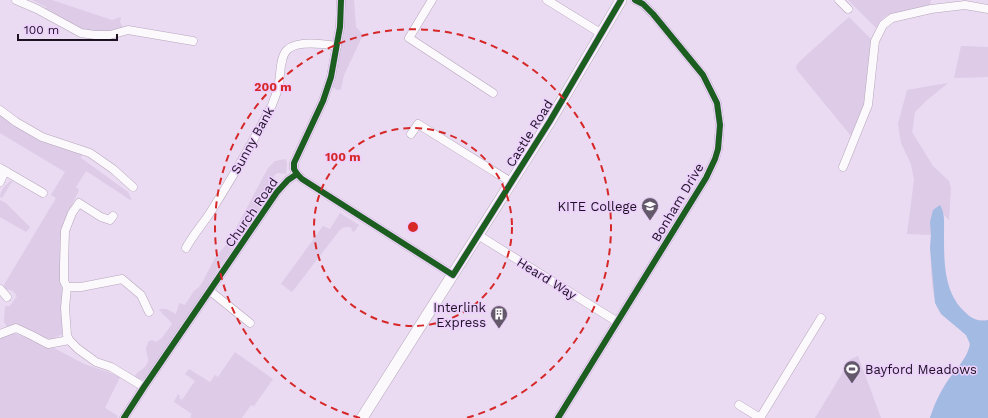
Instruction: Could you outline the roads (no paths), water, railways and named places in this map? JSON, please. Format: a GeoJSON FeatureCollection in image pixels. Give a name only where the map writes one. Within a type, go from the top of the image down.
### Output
{"type":"FeatureCollection","features":[{"type":"Feature","properties":{"kind":"main road","name":"Castle Road"},"geometry":{"type":"LineString","coordinates":[[362,418],[550,121],[621,0]]}},
{"type":"Feature","properties":{"kind":"street"},"geometry":{"type":"LineString","coordinates":[[16,0],[82,33],[110,35],[128,30],[193,41]]}},
{"type":"Feature","properties":{"kind":"street","name":"Church Road"},"geometry":{"type":"LineString","coordinates":[[124,418],[144,386],[277,192],[288,180],[297,174],[294,169],[296,158],[323,101],[331,77],[340,27],[340,0]]}},
{"type":"Feature","properties":{"kind":"street"},"geometry":{"type":"LineString","coordinates":[[432,0],[409,38],[493,93]]}},
{"type":"Feature","properties":{"kind":"street"},"geometry":{"type":"LineString","coordinates":[[548,0],[602,34]]}},
{"type":"Feature","properties":{"kind":"street","name":"Bonham Drive"},"geometry":{"type":"LineString","coordinates":[[558,418],[616,321],[706,178],[716,159],[718,149],[720,125],[717,103],[703,75],[653,14],[643,4],[635,0]]}},
{"type":"Feature","properties":{"kind":"street"},"geometry":{"type":"LineString","coordinates":[[839,0],[848,9]]}},
{"type":"Feature","properties":{"kind":"street"},"geometry":{"type":"LineString","coordinates":[[843,166],[868,105],[875,41],[882,25],[892,18],[931,9],[965,5],[988,9]]}},
{"type":"Feature","properties":{"kind":"street","name":"Sunny Bank"},"geometry":{"type":"LineString","coordinates":[[186,248],[209,215],[256,136],[279,86],[282,63],[286,50],[294,45],[321,44],[337,46]]}},
{"type":"Feature","properties":{"kind":"street"},"geometry":{"type":"LineString","coordinates":[[0,110],[16,122],[42,137],[90,153],[114,169],[133,187]]}},
{"type":"Feature","properties":{"kind":"street"},"geometry":{"type":"LineString","coordinates":[[411,134],[418,124],[511,182]]}},
{"type":"Feature","properties":{"kind":"street"},"geometry":{"type":"LineString","coordinates":[[0,182],[3,169],[43,193]]}},
{"type":"Feature","properties":{"kind":"street"},"geometry":{"type":"LineString","coordinates":[[297,174],[453,275]]}},
{"type":"Feature","properties":{"kind":"street"},"geometry":{"type":"LineString","coordinates":[[113,216],[110,220],[101,217],[79,203],[72,213],[65,231],[64,280],[67,287],[65,308],[67,334],[69,340],[86,356],[144,386]]}},
{"type":"Feature","properties":{"kind":"street","name":"Heard Way"},"geometry":{"type":"LineString","coordinates":[[478,235],[616,321]]}},
{"type":"Feature","properties":{"kind":"street"},"geometry":{"type":"LineString","coordinates":[[67,287],[81,287],[122,279],[141,295],[149,312]]}},
{"type":"Feature","properties":{"kind":"street"},"geometry":{"type":"LineString","coordinates":[[0,289],[7,297]]}},
{"type":"Feature","properties":{"kind":"street"},"geometry":{"type":"LineString","coordinates":[[210,290],[250,323]]}},
{"type":"Feature","properties":{"kind":"street"},"geometry":{"type":"LineString","coordinates":[[739,404],[760,418],[821,318]]}},
{"type":"Feature","properties":{"kind":"street"},"geometry":{"type":"LineString","coordinates":[[0,334],[16,328],[31,334],[48,344],[69,340]]}},
{"type":"Feature","properties":{"kind":"water"},"geometry":{"type":"Polygon","coordinates":[[[940,205],[944,218],[944,254],[946,276],[953,296],[958,305],[971,317],[976,320],[988,320],[988,418],[930,418],[949,379],[965,358],[970,344],[966,335],[941,314],[935,303],[930,248],[930,222],[933,210],[940,205]]]}},
{"type":"Feature","properties":{"kind":"place","name":"KITE College"},"geometry":{"type":"Point","coordinates":[650,221]}},
{"type":"Feature","properties":{"kind":"place","name":"Interlink Express"},"geometry":{"type":"Point","coordinates":[499,329]}},
{"type":"Feature","properties":{"kind":"place","name":"Bayford Meadows"},"geometry":{"type":"Point","coordinates":[852,384]}}]}
